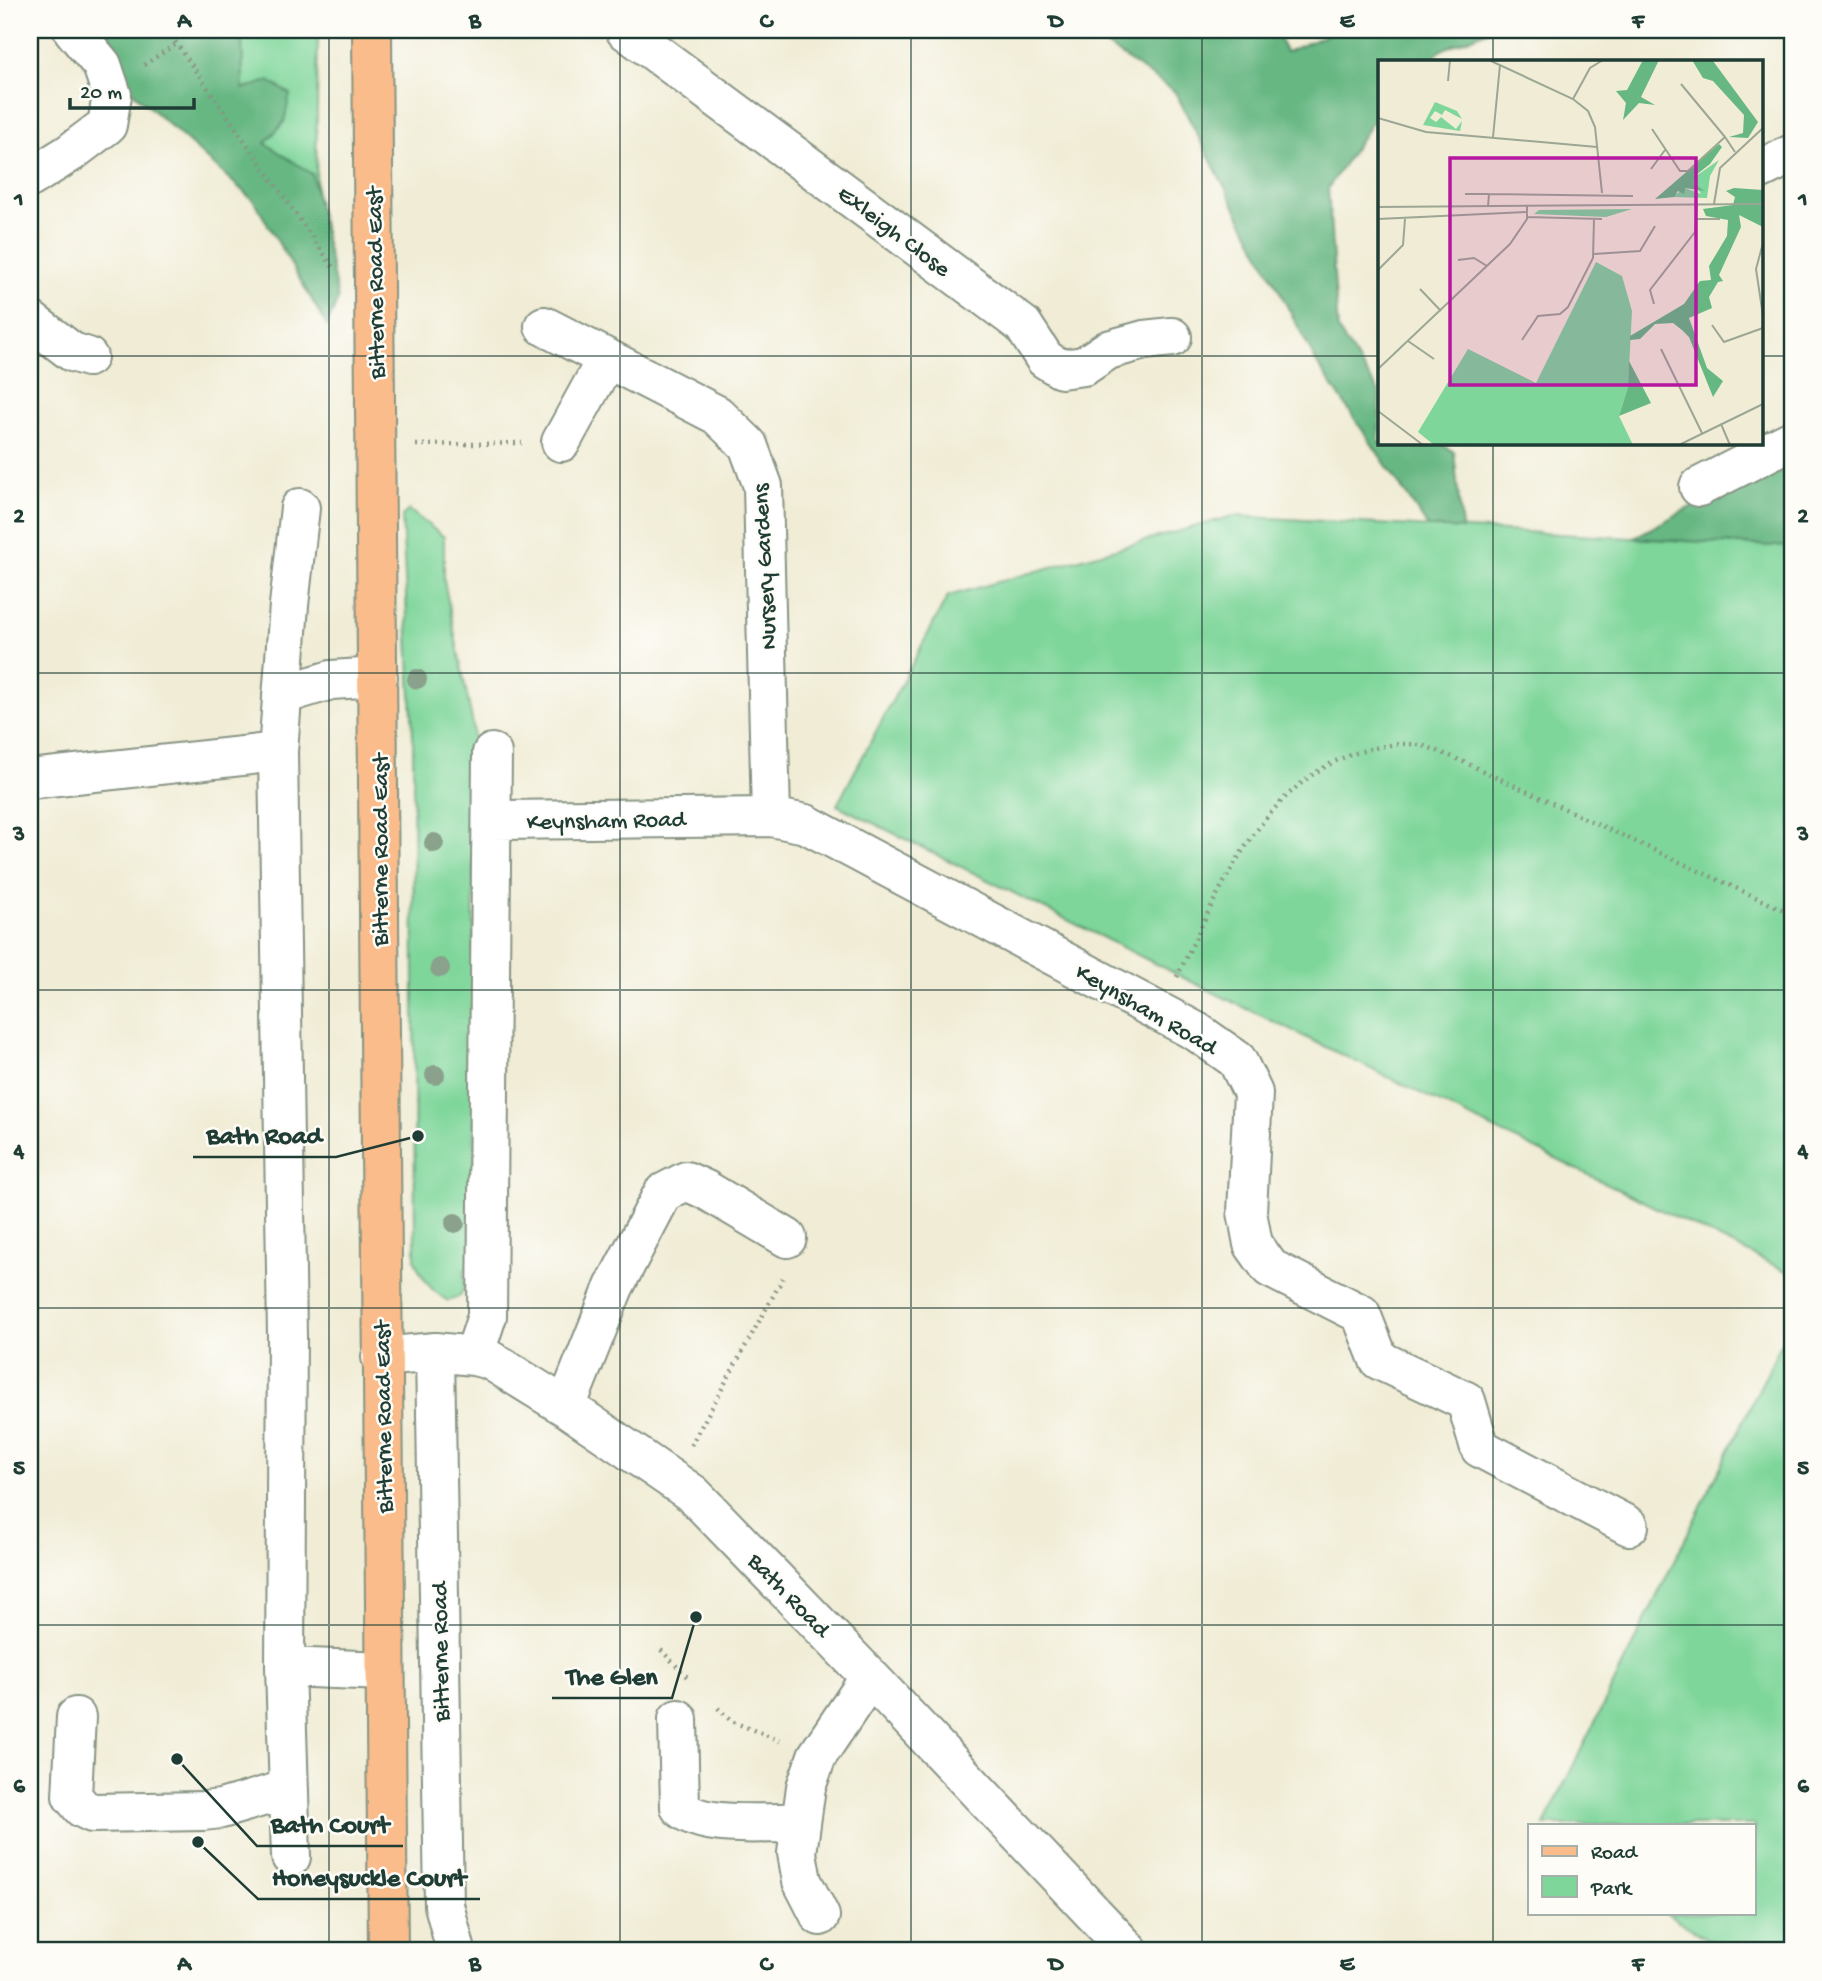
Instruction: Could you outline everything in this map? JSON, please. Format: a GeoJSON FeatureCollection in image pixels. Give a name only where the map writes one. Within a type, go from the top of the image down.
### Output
{"type":"FeatureCollection","features":[{"type":"Feature","properties":{"kind":"main road","name":"Bitterne Road East"},"geometry":{"type":"LineString","coordinates":[[372,30],[388,1951]]}},
{"type":"Feature","properties":{"kind":"street"},"geometry":{"type":"LineString","coordinates":[[30,178],[107,125],[112,95],[102,65],[73,30]]}},
{"type":"Feature","properties":{"kind":"street","name":"Exleigh Close"},"geometry":{"type":"LineString","coordinates":[[625,30],[1023,325],[1045,359],[1061,369],[1084,366],[1108,349],[1144,340],[1172,337]]}},
{"type":"Feature","properties":{"kind":"street"},"geometry":{"type":"LineString","coordinates":[[1762,169],[1792,154]]}},
{"type":"Feature","properties":{"kind":"street"},"geometry":{"type":"LineString","coordinates":[[30,320],[72,352],[88,357]]}},
{"type":"Feature","properties":{"kind":"street","name":"Nursery Gardens"},"geometry":{"type":"LineString","coordinates":[[544,326],[717,415],[748,445],[763,486],[771,817]]}},
{"type":"Feature","properties":{"kind":"street"},"geometry":{"type":"LineString","coordinates":[[561,442],[606,360]]}},
{"type":"Feature","properties":{"kind":"street"},"geometry":{"type":"LineString","coordinates":[[1699,487],[1792,440]]}},
{"type":"Feature","properties":{"kind":"street"},"geometry":{"type":"LineString","coordinates":[[291,1857],[285,1667],[287,1336],[278,752],[300,508]]}},
{"type":"Feature","properties":{"kind":"street"},"geometry":{"type":"LineString","coordinates":[[282,695],[331,680],[378,677]]}},
{"type":"Feature","properties":{"kind":"street"},"geometry":{"type":"LineString","coordinates":[[30,779],[278,752]]}},
{"type":"Feature","properties":{"kind":"street","name":"Keynsham Road"},"geometry":{"type":"LineString","coordinates":[[474,1356],[487,1316],[492,753]]}},
{"type":"Feature","properties":{"kind":"street","name":"Keynsham Road"},"geometry":{"type":"LineString","coordinates":[[492,820],[771,817],[806,824],[1197,1032],[1237,1060],[1253,1093],[1247,1212],[1253,1244],[1270,1268],[1361,1314],[1380,1360],[1466,1401],[1480,1448],[1629,1527]]}},
{"type":"Feature","properties":{"kind":"street"},"geometry":{"type":"LineString","coordinates":[[566,1407],[614,1287],[663,1193],[686,1181],[706,1189],[786,1256]]}},
{"type":"Feature","properties":{"kind":"street","name":"Bath Road"},"geometry":{"type":"LineString","coordinates":[[381,1357],[435,1352],[490,1360],[566,1407],[693,1494],[1129,1951]]}},
{"type":"Feature","properties":{"kind":"street","name":"Bitterne Road"},"geometry":{"type":"LineString","coordinates":[[435,1352],[444,1905],[456,1951]]}},
{"type":"Feature","properties":{"kind":"street"},"geometry":{"type":"LineString","coordinates":[[285,1667],[385,1671]]}},
{"type":"Feature","properties":{"kind":"street"},"geometry":{"type":"LineString","coordinates":[[820,1916],[802,1881],[797,1853],[806,1787],[817,1756],[870,1677]]}},
{"type":"Feature","properties":{"kind":"street"},"geometry":{"type":"LineString","coordinates":[[76,1717],[72,1796],[82,1808],[92,1813],[212,1810],[289,1789]]}},
{"type":"Feature","properties":{"kind":"street"},"geometry":{"type":"LineString","coordinates":[[678,1719],[680,1807],[686,1814],[734,1825],[800,1822]]}},
{"type":"Feature","properties":{"kind":"path"},"geometry":{"type":"LineString","coordinates":[[167,30],[335,270]]}},
{"type":"Feature","properties":{"kind":"path"},"geometry":{"type":"LineString","coordinates":[[376,446],[561,442]]}},
{"type":"Feature","properties":{"kind":"path"},"geometry":{"type":"LineString","coordinates":[[1160,1012],[1232,867],[1255,830],[1317,772],[1348,755],[1384,746],[1419,745],[1455,758],[1792,914]]}},
{"type":"Feature","properties":{"kind":"path"},"geometry":{"type":"LineString","coordinates":[[672,1479],[786,1256]]}},
{"type":"Feature","properties":{"kind":"path"},"geometry":{"type":"LineString","coordinates":[[661,1650],[696,1686]]}},
{"type":"Feature","properties":{"kind":"path"},"geometry":{"type":"LineString","coordinates":[[713,1703],[731,1721],[817,1756]]}},
{"type":"Feature","properties":{"kind":"green space"},"geometry":{"type":"Polygon","coordinates":[[[86,30],[251,30],[242,37],[243,89],[269,81],[290,94],[284,122],[265,143],[312,174],[338,299],[327,326],[254,201],[127,87],[86,30]]]}},
{"type":"Feature","properties":{"kind":"green space"},"geometry":{"type":"Polygon","coordinates":[[[251,30],[318,30],[316,194],[312,174],[265,143],[284,122],[243,89],[242,37],[251,30]]]}},
{"type":"Feature","properties":{"kind":"green space"},"geometry":{"type":"Polygon","coordinates":[[[1084,30],[1275,30],[1286,52],[1339,30],[1489,30],[1441,50],[1431,60],[1378,60],[1378,113],[1328,188],[1338,330],[1378,390],[1378,444],[1442,444],[1454,452],[1462,529],[1428,527],[1317,363],[1175,92],[1084,30]]]}},
{"type":"Feature","properties":{"kind":"green space"},"geometry":{"type":"Polygon","coordinates":[[[1792,453],[1792,547],[1633,538],[1792,453]]]}},
{"type":"Feature","properties":{"kind":"green space"},"geometry":{"type":"Polygon","coordinates":[[[409,510],[444,537],[444,581],[473,725],[475,1263],[464,1271],[464,1288],[460,1296],[448,1301],[427,1284],[415,1260],[413,736],[402,516],[409,510]]]}},
{"type":"Feature","properties":{"kind":"green space"},"geometry":{"type":"Polygon","coordinates":[[[1233,516],[1792,547],[1792,1274],[1186,979],[837,805],[948,596],[1233,516]]]}},
{"type":"Feature","properties":{"kind":"green space"},"geometry":{"type":"Polygon","coordinates":[[[1792,1322],[1792,1951],[1727,1951],[1668,1914],[1756,1914],[1756,1824],[1544,1824],[1792,1322]]]}},
{"type":"Feature","properties":{"kind":"place","name":"Bath Road"},"geometry":{"type":"Point","coordinates":[418,1136]}},
{"type":"Feature","properties":{"kind":"place","name":"The Glen"},"geometry":{"type":"Point","coordinates":[696,1617]}},
{"type":"Feature","properties":{"kind":"place","name":"Bath Court"},"geometry":{"type":"Point","coordinates":[177,1759]}},
{"type":"Feature","properties":{"kind":"place","name":"Honeysuckle Court"},"geometry":{"type":"Point","coordinates":[198,1842]}}]}
